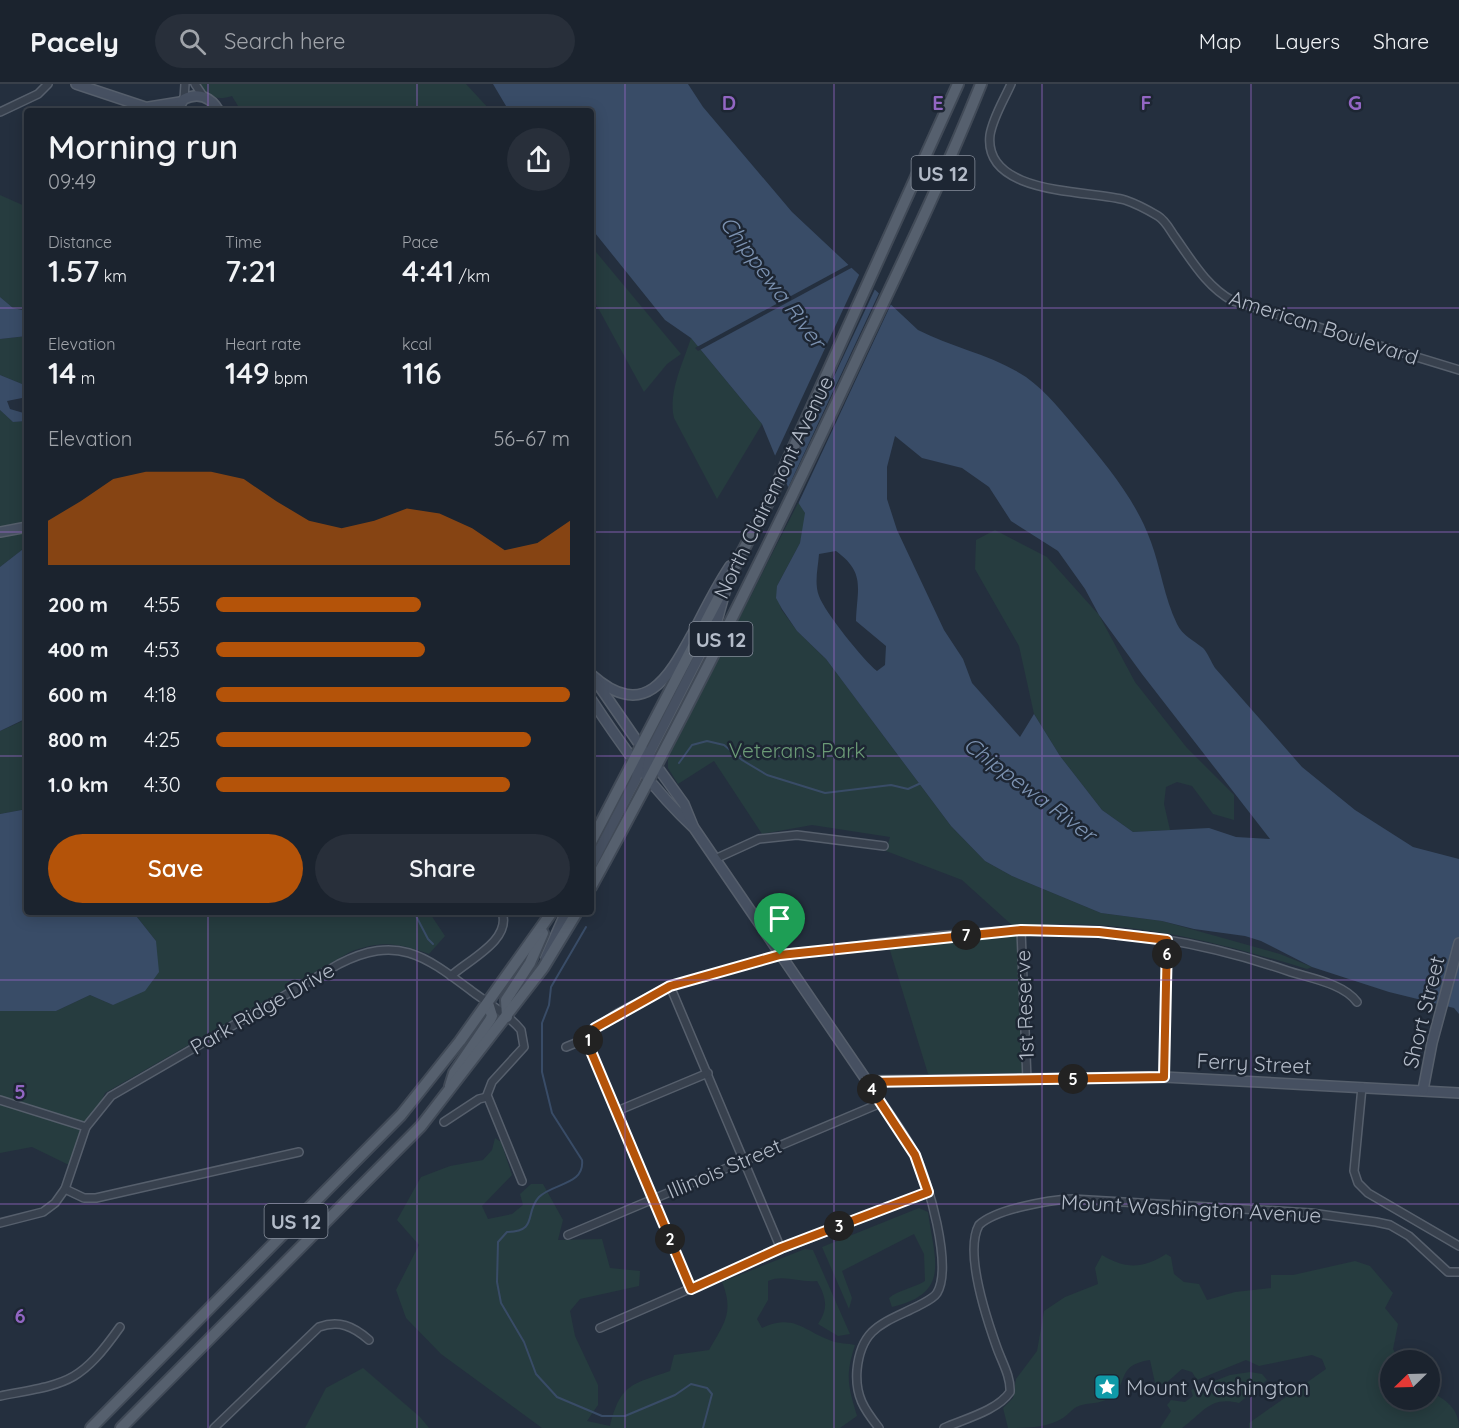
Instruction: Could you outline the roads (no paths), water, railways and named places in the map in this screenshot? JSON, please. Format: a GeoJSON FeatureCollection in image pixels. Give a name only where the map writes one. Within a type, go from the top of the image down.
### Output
{"type":"FeatureCollection","features":[{"type":"Feature","properties":{"kind":"main road"},"geometry":{"type":"LineString","coordinates":[[75,84],[150,108]]}},
{"type":"Feature","properties":{"kind":"main road","name":"North Clairemont Avenue"},"geometry":{"type":"LineString","coordinates":[[594,837],[645,752],[772,495],[957,84]]}},
{"type":"Feature","properties":{"kind":"main road","name":"North Clairemont Avenue"},"geometry":{"type":"LineString","coordinates":[[594,882],[657,766],[786,511],[981,84]]}},
{"type":"Feature","properties":{"kind":"main road"},"geometry":{"type":"LineString","coordinates":[[158,108],[203,96],[217,108]]}},
{"type":"Feature","properties":{"kind":"main road"},"geometry":{"type":"LineString","coordinates":[[0,532],[24,528]]}},
{"type":"Feature","properties":{"kind":"main road"},"geometry":{"type":"LineString","coordinates":[[594,676],[613,690],[629,694],[642,693],[662,683],[676,665],[721,580],[750,537]]}},
{"type":"Feature","properties":{"kind":"main road"},"geometry":{"type":"LineString","coordinates":[[594,677],[684,804],[694,828]]}},
{"type":"Feature","properties":{"kind":"main road"},"geometry":{"type":"LineString","coordinates":[[594,703],[649,781],[694,828],[867,1082]]}},
{"type":"Feature","properties":{"kind":"main road"},"geometry":{"type":"LineString","coordinates":[[645,752],[649,781]]}},
{"type":"Feature","properties":{"kind":"main road"},"geometry":{"type":"LineString","coordinates":[[594,860],[637,765]]}},
{"type":"Feature","properties":{"kind":"main road","name":"US 12"},"geometry":{"type":"LineString","coordinates":[[91,1428],[401,1116],[488,1003],[549,915]]}},
{"type":"Feature","properties":{"kind":"main road"},"geometry":{"type":"LineString","coordinates":[[507,1017],[506,1000],[530,963],[550,915]]}},
{"type":"Feature","properties":{"kind":"main road"},"geometry":{"type":"LineString","coordinates":[[540,973],[565,915]]}},
{"type":"Feature","properties":{"kind":"main road","name":"US 12"},"geometry":{"type":"LineString","coordinates":[[121,1428],[421,1126],[540,973],[575,915]]}},
{"type":"Feature","properties":{"kind":"main road","name":"Short Street"},"geometry":{"type":"LineString","coordinates":[[1423,1090],[1437,1020],[1459,943]]}},
{"type":"Feature","properties":{"kind":"main road"},"geometry":{"type":"LineString","coordinates":[[448,1092],[454,1073],[492,1016],[488,1003]]}},
{"type":"Feature","properties":{"kind":"main road","name":"Ferry Street"},"geometry":{"type":"LineString","coordinates":[[867,1082],[1164,1077],[1459,1093]]}},
{"type":"Feature","properties":{"kind":"main road"},"geometry":{"type":"LineString","coordinates":[[98,1428],[111,1408]]}},
{"type":"Feature","properties":{"kind":"street"},"geometry":{"type":"LineString","coordinates":[[0,112],[38,94],[48,84]]}},
{"type":"Feature","properties":{"kind":"street"},"geometry":{"type":"LineString","coordinates":[[180,104],[185,84]]}},
{"type":"Feature","properties":{"kind":"street"},"geometry":{"type":"LineString","coordinates":[[195,84],[203,96]]}},
{"type":"Feature","properties":{"kind":"street","name":"American Boulevard"},"geometry":{"type":"LineString","coordinates":[[1011,84],[994,119],[990,138],[996,159],[1009,173],[1028,183],[1124,200],[1143,207],[1162,218],[1215,291],[1233,301],[1459,370]]}},
{"type":"Feature","properties":{"kind":"street"},"geometry":{"type":"LineString","coordinates":[[715,859],[759,839],[797,835],[819,835],[884,846]]}},
{"type":"Feature","properties":{"kind":"street"},"geometry":{"type":"LineString","coordinates":[[451,976],[499,935],[503,925],[502,915]]}},
{"type":"Feature","properties":{"kind":"street"},"geometry":{"type":"LineString","coordinates":[[566,1047],[588,1038],[605,1022],[670,986],[780,955],[1021,930],[1093,932],[1167,940],[1260,962],[1348,992],[1357,1002]]}},
{"type":"Feature","properties":{"kind":"street","name":"1st Reserve"},"geometry":{"type":"LineString","coordinates":[[1021,930],[1026,1080]]}},
{"type":"Feature","properties":{"kind":"street"},"geometry":{"type":"LineString","coordinates":[[1164,1077],[1167,940]]}},
{"type":"Feature","properties":{"kind":"street","name":"Park Ridge Drive"},"geometry":{"type":"LineString","coordinates":[[0,1223],[43,1212],[55,1203],[65,1189],[86,1127],[98,1108],[122,1089],[356,956],[376,950],[397,949],[423,957],[507,1017],[521,1030],[524,1047],[492,1082],[487,1097]]}},
{"type":"Feature","properties":{"kind":"street"},"geometry":{"type":"LineString","coordinates":[[670,986],[781,1248]]}},
{"type":"Feature","properties":{"kind":"street"},"geometry":{"type":"LineString","coordinates":[[588,1038],[590,1049],[691,1289]]}},
{"type":"Feature","properties":{"kind":"street"},"geometry":{"type":"LineString","coordinates":[[617,1111],[708,1073]]}},
{"type":"Feature","properties":{"kind":"street"},"geometry":{"type":"LineString","coordinates":[[867,1082],[915,1155],[928,1192],[942,1266],[937,1293],[873,1330],[860,1350],[858,1396],[865,1411],[879,1428]]}},
{"type":"Feature","properties":{"kind":"street"},"geometry":{"type":"LineString","coordinates":[[1362,1087],[1355,1177],[1368,1193],[1459,1246]]}},
{"type":"Feature","properties":{"kind":"street"},"geometry":{"type":"LineString","coordinates":[[444,1122],[479,1099],[487,1097],[522,1181]]}},
{"type":"Feature","properties":{"kind":"street"},"geometry":{"type":"LineString","coordinates":[[0,1100],[86,1127]]}},
{"type":"Feature","properties":{"kind":"street","name":"Illinois Street"},"geometry":{"type":"LineString","coordinates":[[568,1235],[881,1103]]}},
{"type":"Feature","properties":{"kind":"street"},"geometry":{"type":"LineString","coordinates":[[65,1189],[84,1198],[96,1198],[299,1152]]}},
{"type":"Feature","properties":{"kind":"street"},"geometry":{"type":"LineString","coordinates":[[600,1328],[781,1248],[928,1192]]}},
{"type":"Feature","properties":{"kind":"street","name":"Mount Washington Avenue"},"geometry":{"type":"LineString","coordinates":[[944,1428],[990,1408],[1005,1399],[1010,1392],[986,1311],[974,1254],[974,1238],[979,1225],[1000,1214],[1041,1203],[1072,1199],[1338,1215],[1390,1225],[1420,1244],[1448,1272],[1459,1272]]}},
{"type":"Feature","properties":{"kind":"street"},"geometry":{"type":"LineString","coordinates":[[214,1428],[319,1327],[336,1323],[349,1326],[369,1340]]}},
{"type":"Feature","properties":{"kind":"street"},"geometry":{"type":"LineString","coordinates":[[0,1396],[58,1384],[75,1378],[100,1356],[120,1327]]}},
{"type":"Feature","properties":{"kind":"water","name":"Chippewa River"},"geometry":{"type":"Polygon","coordinates":[[[493,84],[688,84],[703,107],[792,212],[918,330],[1013,369],[1041,389],[1100,458],[1129,498],[1151,542],[1169,604],[1179,628],[1203,648],[1215,668],[1302,767],[1355,810],[1413,847],[1459,859],[1459,1014],[1454,1008],[1389,992],[1312,967],[1261,941],[1245,936],[1101,913],[1012,876],[985,861],[951,826],[826,659],[797,631],[782,609],[776,598],[777,586],[800,543],[805,513],[788,487],[762,424],[691,338],[665,320],[594,232],[594,108],[507,108],[493,84]],[[895,436],[887,467],[887,499],[897,530],[944,630],[963,659],[972,683],[1020,737],[1034,714],[1060,756],[1102,810],[1133,832],[1209,828],[1236,837],[1270,839],[1142,674],[1099,615],[1085,589],[1058,551],[1011,521],[989,487],[962,468],[922,458],[895,436]],[[836,551],[819,554],[817,581],[819,596],[828,613],[845,635],[877,671],[885,665],[886,646],[856,621],[858,582],[856,574],[846,559],[836,551]]]}},
{"type":"Feature","properties":{"kind":"water"},"geometry":{"type":"Polygon","coordinates":[[[0,297],[13,308],[24,310],[24,336],[0,339],[0,297]]]}},
{"type":"Feature","properties":{"kind":"water"},"geometry":{"type":"Polygon","coordinates":[[[0,375],[24,385],[24,398],[7,401],[10,409],[24,413],[24,421],[13,422],[0,410],[0,375]]]}},
{"type":"Feature","properties":{"kind":"water"},"geometry":{"type":"Polygon","coordinates":[[[24,548],[24,719],[0,731],[0,567],[24,548]]]}},
{"type":"Feature","properties":{"kind":"water"},"geometry":{"type":"Polygon","coordinates":[[[24,810],[24,915],[135,915],[156,941],[159,972],[145,991],[113,1005],[90,995],[56,1011],[0,1011],[0,814],[24,810]]]}},
{"type":"Feature","properties":{"kind":"waterway"},"geometry":{"type":"LineString","coordinates":[[679,763],[692,745],[707,741],[724,745],[742,760],[767,775],[825,793],[891,785],[908,789],[921,783]]}},
{"type":"Feature","properties":{"kind":"waterway"},"geometry":{"type":"LineString","coordinates":[[416,915],[433,944]]}},
{"type":"Feature","properties":{"kind":"waterway"},"geometry":{"type":"LineString","coordinates":[[586,927],[551,987],[549,1005],[542,1023],[542,1072],[552,1113],[582,1160],[582,1168],[573,1179],[539,1197],[527,1225],[517,1231],[507,1232],[498,1242],[497,1282],[501,1303],[524,1342],[536,1374],[557,1397],[602,1416],[625,1416],[675,1395],[691,1384],[707,1388],[712,1394],[703,1428]]}},
{"type":"Feature","properties":{"kind":"place","name":"Mount Washington"},"geometry":{"type":"Point","coordinates":[1107,1387]}},
{"type":"Feature","properties":{"kind":"park label","name":"Veterans Park"},"geometry":{"type":"Point","coordinates":[797,750]}}]}
